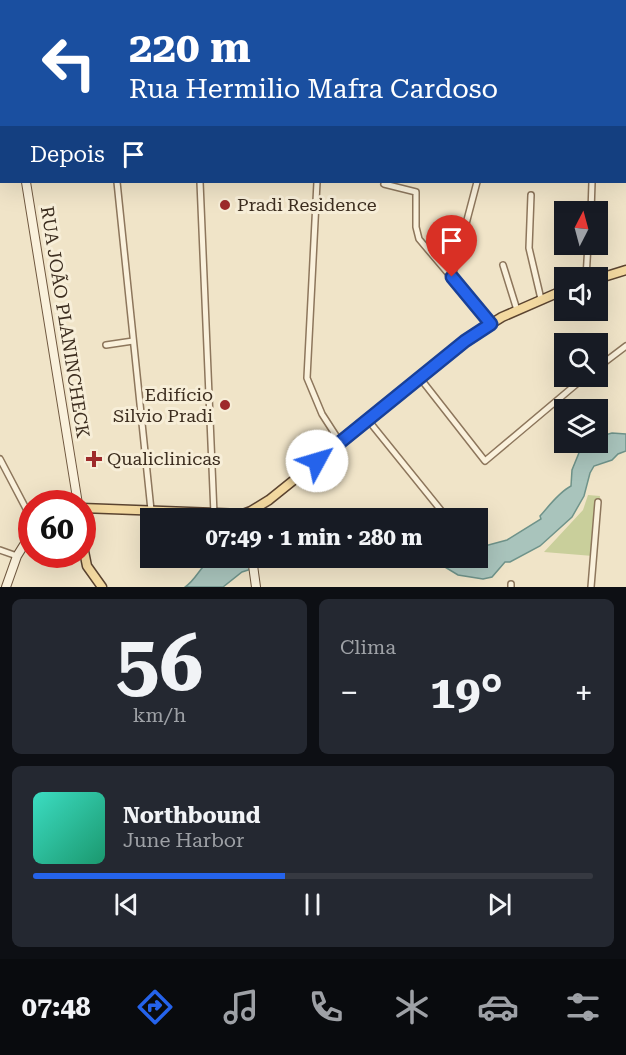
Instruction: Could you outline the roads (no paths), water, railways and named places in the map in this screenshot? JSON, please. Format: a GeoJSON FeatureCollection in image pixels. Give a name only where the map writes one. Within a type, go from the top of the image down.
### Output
{"type":"FeatureCollection","features":[{"type":"Feature","properties":{"kind":"main road","name":"RUA JOÃO PLANINCHECK"},"geometry":{"type":"LineString","coordinates":[[26,183],[76,490]]}},
{"type":"Feature","properties":{"kind":"main road"},"geometry":{"type":"LineString","coordinates":[[608,276],[626,270]]}},
{"type":"Feature","properties":{"kind":"main road"},"geometry":{"type":"LineString","coordinates":[[256,508],[269,500],[465,341],[517,310],[554,294]]}},
{"type":"Feature","properties":{"kind":"main road"},"geometry":{"type":"LineString","coordinates":[[96,508],[140,510]]}},
{"type":"Feature","properties":{"kind":"main road"},"geometry":{"type":"LineString","coordinates":[[6,587],[17,556]]}},
{"type":"Feature","properties":{"kind":"main road"},"geometry":{"type":"LineString","coordinates":[[88,568],[102,587]]}},
{"type":"Feature","properties":{"kind":"main road"},"geometry":{"type":"LineString","coordinates":[[254,568],[256,587]]}},
{"type":"Feature","properties":{"kind":"street"},"geometry":{"type":"LineString","coordinates":[[117,183],[151,508]]}},
{"type":"Feature","properties":{"kind":"street"},"geometry":{"type":"LineString","coordinates":[[200,183],[214,508]]}},
{"type":"Feature","properties":{"kind":"street"},"geometry":{"type":"LineString","coordinates":[[317,183],[307,378],[322,414],[340,442]]}},
{"type":"Feature","properties":{"kind":"street"},"geometry":{"type":"LineString","coordinates":[[384,183],[416,192],[416,227],[419,239],[491,324]]}},
{"type":"Feature","properties":{"kind":"street"},"geometry":{"type":"LineString","coordinates":[[452,277],[477,183]]}},
{"type":"Feature","properties":{"kind":"street"},"geometry":{"type":"LineString","coordinates":[[591,201],[592,183]]}},
{"type":"Feature","properties":{"kind":"street"},"geometry":{"type":"LineString","coordinates":[[531,195],[530,261],[541,299]]}},
{"type":"Feature","properties":{"kind":"street"},"geometry":{"type":"LineString","coordinates":[[502,265],[517,310]]}},
{"type":"Feature","properties":{"kind":"street"},"geometry":{"type":"LineString","coordinates":[[106,345],[133,341]]}},
{"type":"Feature","properties":{"kind":"street"},"geometry":{"type":"LineString","coordinates":[[608,360],[626,346]]}},
{"type":"Feature","properties":{"kind":"street"},"geometry":{"type":"LineString","coordinates":[[420,378],[485,460],[573,387]]}},
{"type":"Feature","properties":{"kind":"street"},"geometry":{"type":"LineString","coordinates":[[368,420],[439,508]]}},
{"type":"Feature","properties":{"kind":"street"},"geometry":{"type":"LineString","coordinates":[[0,459],[18,493]]}},
{"type":"Feature","properties":{"kind":"street"},"geometry":{"type":"LineString","coordinates":[[591,587],[598,502]]}},
{"type":"Feature","properties":{"kind":"street"},"geometry":{"type":"LineString","coordinates":[[0,550],[17,556]]}},
{"type":"Feature","properties":{"kind":"water"},"geometry":{"type":"Polygon","coordinates":[[[608,434],[626,434],[626,451],[618,454],[612,460],[594,466],[584,496],[572,517],[540,546],[510,562],[505,562],[492,577],[483,579],[458,575],[447,568],[488,568],[488,545],[507,540],[541,519],[540,516],[554,500],[571,486],[572,470],[579,453],[608,453],[608,434]]]}},
{"type":"Feature","properties":{"kind":"water"},"geometry":{"type":"Polygon","coordinates":[[[203,568],[255,568],[242,572],[223,587],[185,587],[203,568]]]}},
{"type":"Feature","properties":{"kind":"place","name":"Pradi Residence"},"geometry":{"type":"Point","coordinates":[225,205]}},
{"type":"Feature","properties":{"kind":"place","name":"Edifício Silvio Pradi"},"geometry":{"type":"Point","coordinates":[225,405]}},
{"type":"Feature","properties":{"kind":"place","name":"Qualiclinicas"},"geometry":{"type":"Point","coordinates":[94,459]}}]}
